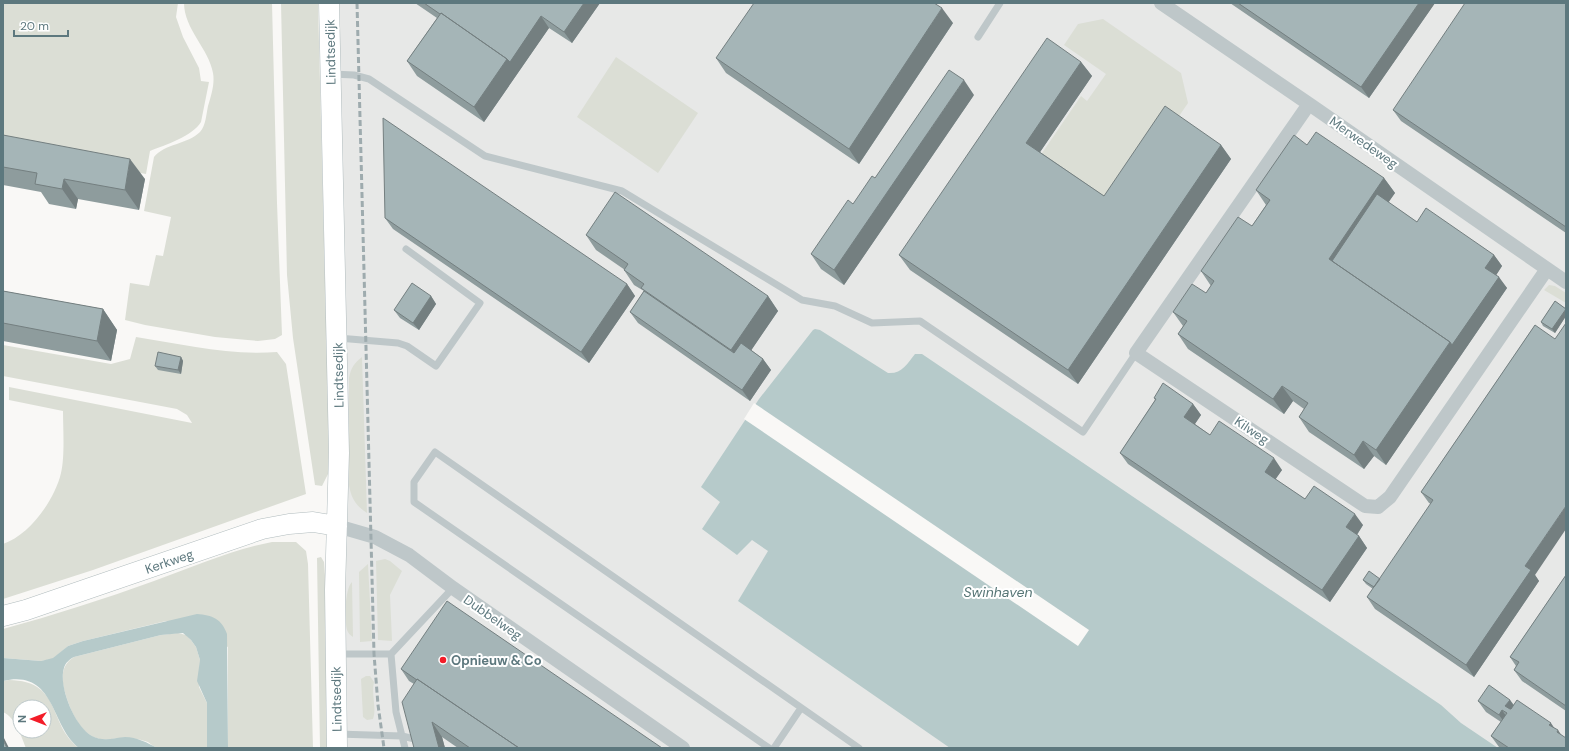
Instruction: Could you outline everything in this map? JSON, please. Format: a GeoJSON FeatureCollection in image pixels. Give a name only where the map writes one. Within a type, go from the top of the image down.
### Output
{"type":"FeatureCollection","features":[{"type":"Feature","properties":{"kind":"main road","name":"Lindtsedijk"},"geometry":{"type":"LineString","coordinates":[[329,3],[338,338],[339,454],[335,590],[337,741]]}},
{"type":"Feature","properties":{"kind":"main road","name":"Kerkweg"},"geometry":{"type":"LineString","coordinates":[[3,616],[26,610],[262,529],[289,524],[313,522],[337,526]]}},
{"type":"Feature","properties":{"kind":"street","name":"Merwedeweg"},"geometry":{"type":"LineString","coordinates":[[1161,3],[1566,282]]}},
{"type":"Feature","properties":{"kind":"street"},"geometry":{"type":"LineString","coordinates":[[1136,353],[1309,104]]}},
{"type":"Feature","properties":{"kind":"street","name":"Kilweg"},"geometry":{"type":"LineString","coordinates":[[1136,353],[1365,506],[1378,507],[1390,497],[1547,269]]}},
{"type":"Feature","properties":{"kind":"street","name":"Dubbelweg"},"geometry":{"type":"LineString","coordinates":[[337,526],[375,537],[409,555],[453,588],[683,748]]}},
{"type":"Feature","properties":{"kind":"lane"},"geometry":{"type":"LineString","coordinates":[[978,36],[1000,3]]}},
{"type":"Feature","properties":{"kind":"lane"},"geometry":{"type":"LineString","coordinates":[[331,74],[354,75],[369,79],[485,156],[622,191],[802,300],[835,306],[872,323],[920,321],[1083,432],[1136,353]]}},
{"type":"Feature","properties":{"kind":"lane"},"geometry":{"type":"LineString","coordinates":[[338,338],[398,343],[407,346],[436,366],[480,302],[406,249]]}},
{"type":"Feature","properties":{"kind":"lane"},"geometry":{"type":"LineString","coordinates":[[769,748],[414,502],[414,482],[435,452],[859,748]]}},
{"type":"Feature","properties":{"kind":"lane"},"geometry":{"type":"LineString","coordinates":[[336,654],[391,654],[453,588]]}},
{"type":"Feature","properties":{"kind":"lane"},"geometry":{"type":"LineString","coordinates":[[391,654],[396,712],[405,748]]}},
{"type":"Feature","properties":{"kind":"lane"},"geometry":{"type":"LineString","coordinates":[[774,748],[801,708]]}},
{"type":"Feature","properties":{"kind":"lane"},"geometry":{"type":"LineString","coordinates":[[337,741],[402,736],[419,740]]}},
{"type":"Feature","properties":{"kind":"shaded area"},"geometry":{"type":"Polygon","coordinates":[[[3,3],[178,3],[176,17],[183,37],[199,68],[201,81],[209,82],[201,122],[192,132],[185,136],[150,151],[146,174],[3,148],[3,3]]]}},
{"type":"Feature","properties":{"kind":"shaded area"},"geometry":{"type":"Polygon","coordinates":[[[184,3],[272,3],[282,335],[275,339],[258,341],[215,337],[145,325],[125,320],[130,283],[149,286],[156,255],[163,256],[171,217],[144,211],[154,157],[164,149],[189,139],[200,132],[205,123],[212,90],[213,73],[211,64],[188,22],[184,3]]]}},
{"type":"Feature","properties":{"kind":"shaded area"},"geometry":{"type":"Polygon","coordinates":[[[281,3],[318,3],[329,437],[328,474],[322,486],[315,485],[293,338],[287,275],[281,3]]]}},
{"type":"Feature","properties":{"kind":"shaded area"},"geometry":{"type":"Polygon","coordinates":[[[330,3],[1566,3],[1566,748],[331,748],[329,467],[330,3]]]}},
{"type":"Feature","properties":{"kind":"shaded area"},"geometry":{"type":"Polygon","coordinates":[[[1103,19],[1181,73],[1188,103],[1114,211],[1038,159],[1081,96],[1087,101],[1106,74],[1064,45],[1078,24],[1103,19]]]}},
{"type":"Feature","properties":{"kind":"shaded area"},"geometry":{"type":"Polygon","coordinates":[[[616,57],[698,113],[658,173],[577,117],[616,57]]]}},
{"type":"Feature","properties":{"kind":"shaded area"},"geometry":{"type":"Polygon","coordinates":[[[1549,285],[1555,286],[1566,293],[1566,303],[1544,290],[1549,285]]]}},
{"type":"Feature","properties":{"kind":"shaded area"},"geometry":{"type":"Polygon","coordinates":[[[136,337],[224,351],[259,353],[277,352],[286,364],[306,494],[93,570],[3,599],[3,544],[23,533],[47,505],[58,483],[61,473],[63,451],[63,411],[9,400],[9,387],[192,423],[187,415],[177,409],[3,376],[3,345],[111,364],[130,359],[136,337]]]}},
{"type":"Feature","properties":{"kind":"shaded area"},"geometry":{"type":"Polygon","coordinates":[[[362,357],[367,513],[360,508],[355,501],[351,494],[349,485],[349,378],[353,366],[362,357]]]}},
{"type":"Feature","properties":{"kind":"shaded area"},"geometry":{"type":"Polygon","coordinates":[[[272,542],[296,542],[306,551],[308,564],[313,748],[228,748],[228,647],[166,621],[68,646],[53,659],[41,661],[3,658],[3,629],[98,600],[227,554],[272,542]]]}},
{"type":"Feature","properties":{"kind":"shaded area"},"geometry":{"type":"Polygon","coordinates":[[[321,557],[324,562],[325,575],[327,748],[320,748],[317,558],[321,557]]]}},
{"type":"Feature","properties":{"kind":"shaded area"},"geometry":{"type":"Polygon","coordinates":[[[385,559],[390,561],[402,571],[390,595],[392,641],[378,640],[376,561],[385,559]]]}},
{"type":"Feature","properties":{"kind":"shaded area"},"geometry":{"type":"Polygon","coordinates":[[[368,564],[372,641],[360,642],[359,572],[368,564]]]}},
{"type":"Feature","properties":{"kind":"shaded area"},"geometry":{"type":"Polygon","coordinates":[[[352,582],[353,637],[347,631],[346,625],[346,604],[348,591],[352,582]]]}},
{"type":"Feature","properties":{"kind":"shaded area"},"geometry":{"type":"Polygon","coordinates":[[[178,633],[186,635],[191,640],[196,647],[200,660],[199,687],[207,703],[207,748],[158,748],[148,742],[132,738],[100,739],[86,732],[72,712],[64,689],[63,671],[67,663],[74,657],[161,635],[178,633]]]}},
{"type":"Feature","properties":{"kind":"shaded area"},"geometry":{"type":"Polygon","coordinates":[[[366,676],[370,676],[374,682],[374,715],[373,719],[367,720],[363,717],[361,679],[366,676]]]}},
{"type":"Feature","properties":{"kind":"shaded area"},"geometry":{"type":"Polygon","coordinates":[[[9,680],[26,682],[38,688],[48,699],[12,699],[12,719],[3,712],[3,681],[9,680]]]}},
{"type":"Feature","properties":{"kind":"shaded area"},"geometry":{"type":"Polygon","coordinates":[[[52,705],[62,727],[69,738],[79,748],[26,748],[22,739],[52,739],[52,705]]]}},
{"type":"Feature","properties":{"kind":"water","name":"Swinhaven"},"geometry":{"type":"Polygon","coordinates":[[[815,329],[820,330],[888,373],[901,370],[907,365],[915,354],[922,354],[1441,705],[1461,723],[1498,748],[950,748],[738,601],[768,551],[752,540],[737,555],[702,529],[720,502],[701,487],[759,399],[815,329]]]}},
{"type":"Feature","properties":{"kind":"water"},"geometry":{"type":"Polygon","coordinates":[[[197,614],[207,615],[219,621],[227,634],[228,748],[207,748],[207,703],[197,681],[200,660],[196,647],[183,633],[161,635],[74,657],[65,664],[64,668],[63,685],[69,705],[74,715],[86,731],[92,736],[100,739],[125,737],[134,738],[157,748],[79,748],[62,727],[52,706],[52,699],[48,699],[43,691],[33,683],[20,680],[3,681],[3,658],[41,661],[53,658],[68,646],[83,641],[197,614]]]}},
{"type":"Feature","properties":{"kind":"pier"},"geometry":{"type":"Polygon","coordinates":[[[754,403],[1089,630],[1078,646],[744,419],[754,403]]]}},
{"type":"Feature","properties":{"kind":"building"},"geometry":{"type":"Polygon","coordinates":[[[424,3],[584,3],[564,32],[541,16],[510,62],[441,13],[440,14],[424,3]]]}},
{"type":"Feature","properties":{"kind":"building"},"geometry":{"type":"Polygon","coordinates":[[[754,3],[934,3],[942,8],[849,149],[716,58],[754,3]]]}},
{"type":"Feature","properties":{"kind":"building"},"geometry":{"type":"Polygon","coordinates":[[[1238,3],[1419,3],[1361,87],[1238,3]]]}},
{"type":"Feature","properties":{"kind":"building"},"geometry":{"type":"Polygon","coordinates":[[[1465,3],[1566,3],[1566,227],[1393,110],[1465,3]]]}},
{"type":"Feature","properties":{"kind":"building"},"geometry":{"type":"Polygon","coordinates":[[[441,13],[507,59],[474,107],[407,61],[441,13]]]}},
{"type":"Feature","properties":{"kind":"building"},"geometry":{"type":"Polygon","coordinates":[[[1047,38],[1081,62],[1026,143],[1104,196],[1165,106],[1221,145],[1068,370],[899,255],[1047,38]]]}},
{"type":"Feature","properties":{"kind":"building"},"geometry":{"type":"Polygon","coordinates":[[[949,70],[964,80],[834,270],[811,254],[848,200],[853,204],[872,176],[875,178],[949,70]]]}},
{"type":"Feature","properties":{"kind":"building"},"geometry":{"type":"Polygon","coordinates":[[[383,118],[627,284],[581,352],[385,218],[383,118]]]}},
{"type":"Feature","properties":{"kind":"building"},"geometry":{"type":"Polygon","coordinates":[[[1316,132],[1384,178],[1329,259],[1450,342],[1376,450],[1363,441],[1354,455],[1299,417],[1308,403],[1282,386],[1273,399],[1178,334],[1187,321],[1173,312],[1192,284],[1206,293],[1214,281],[1201,271],[1238,217],[1252,226],[1270,200],[1256,190],[1294,135],[1307,145],[1316,132]]]}},
{"type":"Feature","properties":{"kind":"building"},"geometry":{"type":"Polygon","coordinates":[[[3,135],[130,159],[125,190],[64,179],[62,189],[35,184],[37,173],[3,167],[3,135]]]}},
{"type":"Feature","properties":{"kind":"building"},"geometry":{"type":"Polygon","coordinates":[[[615,192],[768,296],[731,350],[641,288],[644,284],[624,270],[628,264],[586,235],[615,192]]]}},
{"type":"Feature","properties":{"kind":"building"},"geometry":{"type":"Polygon","coordinates":[[[1377,194],[1417,222],[1426,208],[1494,255],[1485,268],[1499,277],[1452,345],[1450,342],[1332,261],[1377,194]]]}},
{"type":"Feature","properties":{"kind":"building"},"geometry":{"type":"Polygon","coordinates":[[[412,283],[431,296],[413,323],[394,310],[412,283]]]}},
{"type":"Feature","properties":{"kind":"building"},"geometry":{"type":"Polygon","coordinates":[[[3,291],[103,309],[97,341],[3,323],[3,291]]]}},
{"type":"Feature","properties":{"kind":"building"},"geometry":{"type":"Polygon","coordinates":[[[644,291],[734,353],[741,343],[763,359],[742,390],[630,312],[644,291]]]}},
{"type":"Feature","properties":{"kind":"building"},"geometry":{"type":"Polygon","coordinates":[[[1555,301],[1566,309],[1552,329],[1541,322],[1555,301]]]}},
{"type":"Feature","properties":{"kind":"building"},"geometry":{"type":"Polygon","coordinates":[[[1566,323],[1566,506],[1525,566],[1531,570],[1466,665],[1367,597],[1433,500],[1421,492],[1535,325],[1555,339],[1566,323]]]}},
{"type":"Feature","properties":{"kind":"building"},"geometry":{"type":"Polygon","coordinates":[[[158,352],[181,357],[178,370],[155,366],[158,352]]]}},
{"type":"Feature","properties":{"kind":"building"},"geometry":{"type":"Polygon","coordinates":[[[1163,383],[1193,404],[1184,417],[1210,435],[1219,421],[1274,458],[1265,472],[1305,499],[1314,486],[1355,514],[1346,527],[1359,536],[1322,590],[1120,453],[1156,399],[1154,398],[1163,383]]]}},
{"type":"Feature","properties":{"kind":"building"},"geometry":{"type":"Polygon","coordinates":[[[1369,571],[1380,579],[1374,587],[1363,580],[1369,571]]]}},
{"type":"Feature","properties":{"kind":"building"},"geometry":{"type":"Polygon","coordinates":[[[1566,575],[1566,706],[1514,670],[1519,662],[1510,657],[1566,575]]]}},
{"type":"Feature","properties":{"kind":"building"},"geometry":{"type":"Polygon","coordinates":[[[447,601],[662,748],[519,748],[417,680],[401,669],[447,601]]]}},
{"type":"Feature","properties":{"kind":"building"},"geometry":{"type":"Polygon","coordinates":[[[417,679],[519,748],[470,748],[432,722],[439,748],[414,748],[402,702],[417,679]]]}},
{"type":"Feature","properties":{"kind":"building"},"geometry":{"type":"Polygon","coordinates":[[[1489,685],[1510,700],[1505,706],[1511,709],[1517,700],[1551,723],[1549,725],[1558,730],[1557,732],[1566,738],[1566,748],[1509,748],[1491,736],[1507,713],[1502,710],[1499,715],[1478,701],[1489,685]]]}},
{"type":"Feature","properties":{"kind":"building"},"geometry":{"type":"Polygon","coordinates":[[[3,740],[7,748],[3,748],[3,740]]]}},
{"type":"Feature","properties":{"kind":"railway"},"geometry":{"type":"LineString","coordinates":[[357,3],[374,654],[378,705],[384,748]]}},
{"type":"Feature","properties":{"kind":"place","name":"Opnieuw & Co"},"geometry":{"type":"Point","coordinates":[443,660]}}]}
